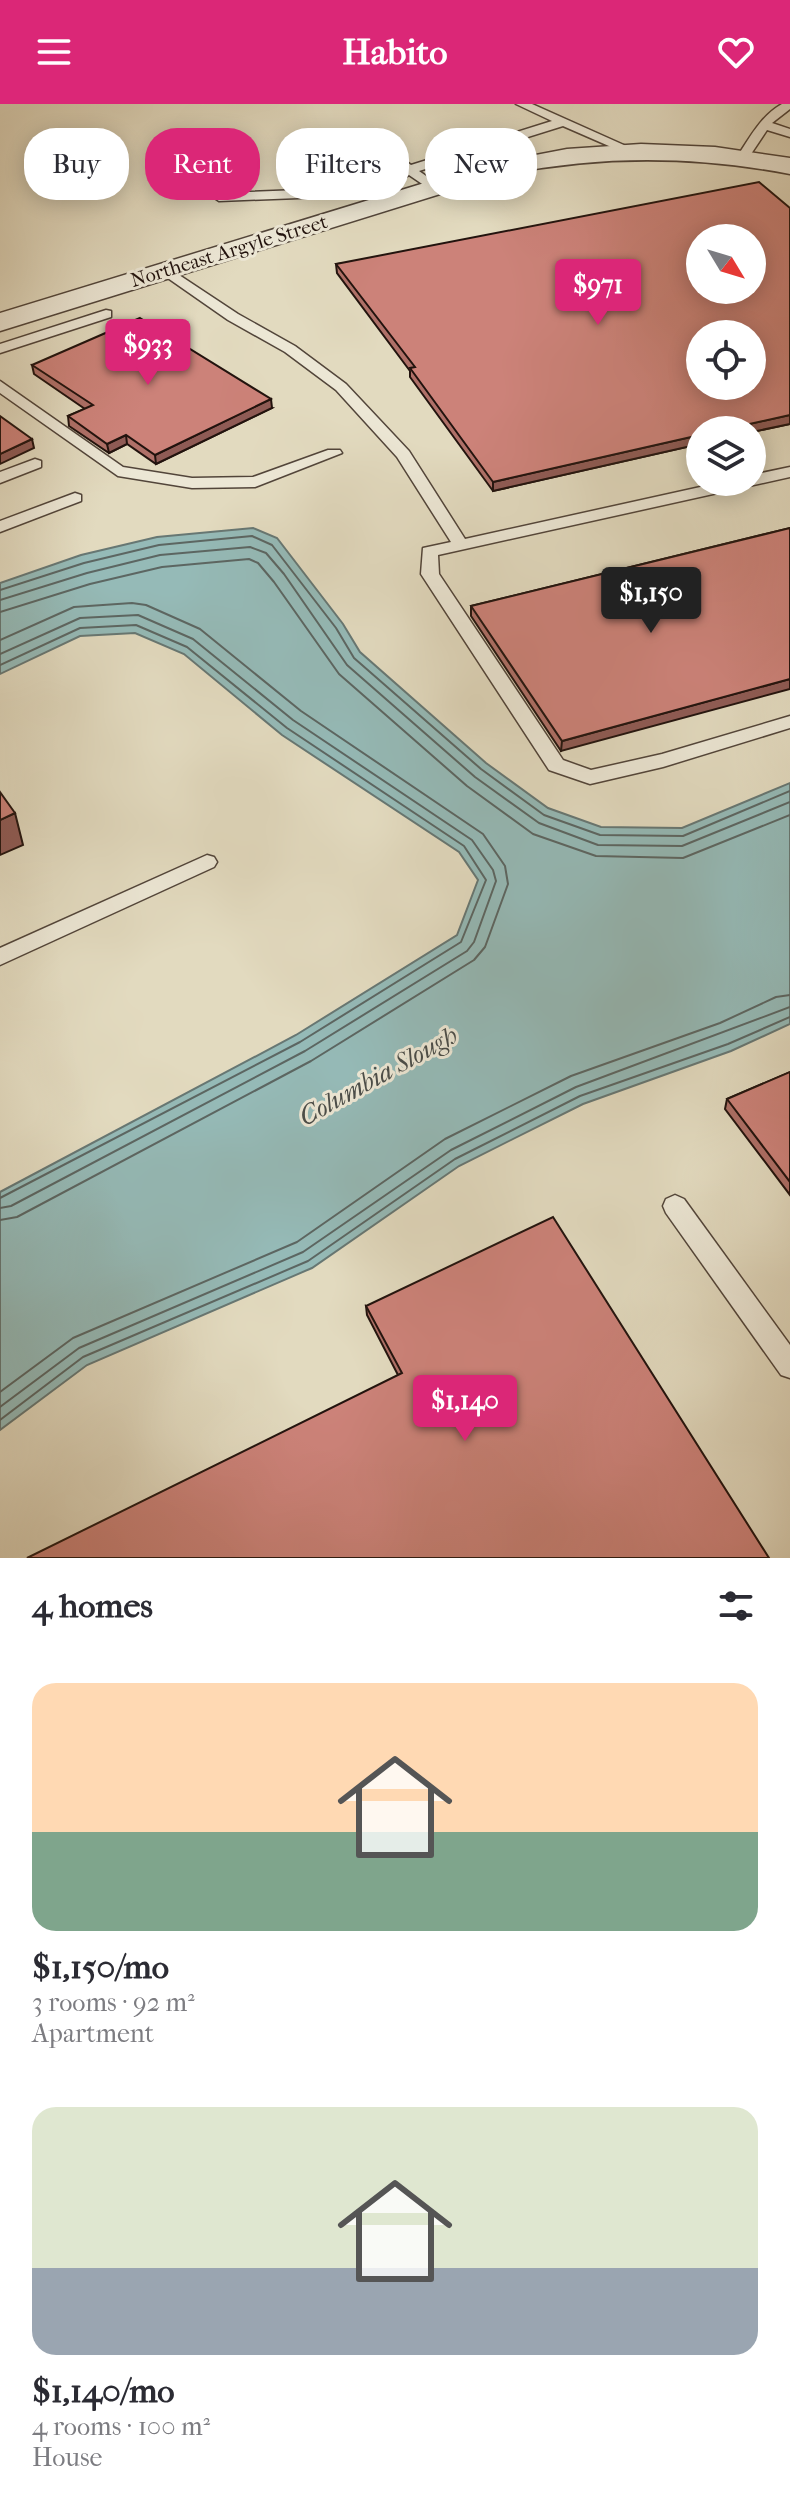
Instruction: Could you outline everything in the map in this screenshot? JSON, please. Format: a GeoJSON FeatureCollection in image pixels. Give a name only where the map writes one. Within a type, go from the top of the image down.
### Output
{"type":"FeatureCollection","features":[{"type":"Feature","properties":{"kind":"street","name":"Northeast Argyle Street"},"geometry":{"type":"LineString","coordinates":[[537,159],[629,150],[689,151],[790,166]]}},
{"type":"Feature","properties":{"kind":"street","name":"Northeast Argyle Street"},"geometry":{"type":"LineString","coordinates":[[9,320],[425,191]]}},
{"type":"Feature","properties":{"kind":"lane"},"geometry":{"type":"LineString","coordinates":[[522,104],[560,123],[629,150]]}},
{"type":"Feature","properties":{"kind":"lane"},"geometry":{"type":"LineString","coordinates":[[743,157],[773,114],[790,104]]}},
{"type":"Feature","properties":{"kind":"lane"},"geometry":{"type":"LineString","coordinates":[[409,170],[560,123]]}},
{"type":"Feature","properties":{"kind":"lane"},"geometry":{"type":"LineString","coordinates":[[764,125],[790,133]]}},
{"type":"Feature","properties":{"kind":"lane"},"geometry":{"type":"LineString","coordinates":[[409,170],[425,182]]}},
{"type":"Feature","properties":{"kind":"lane"},"geometry":{"type":"LineString","coordinates":[[167,271],[233,317],[290,349],[341,387],[403,454],[461,545]]}},
{"type":"Feature","properties":{"kind":"lane"},"geometry":{"type":"LineString","coordinates":[[0,349],[106,314]]}},
{"type":"Feature","properties":{"kind":"lane"},"geometry":{"type":"LineString","coordinates":[[9,320],[38,337]]}},
{"type":"Feature","properties":{"kind":"lane"},"geometry":{"type":"LineString","coordinates":[[0,386],[118,471],[192,483],[255,482],[334,453]]}},
{"type":"Feature","properties":{"kind":"lane"},"geometry":{"type":"LineString","coordinates":[[0,478],[35,464]]}},
{"type":"Feature","properties":{"kind":"lane"},"geometry":{"type":"LineString","coordinates":[[766,477],[790,472]]}},
{"type":"Feature","properties":{"kind":"lane"},"geometry":{"type":"LineString","coordinates":[[686,495],[429,552],[430,574],[556,765],[590,777],[663,760],[790,722]]}},
{"type":"Feature","properties":{"kind":"lane"},"geometry":{"type":"LineString","coordinates":[[0,527],[75,498]]}},
{"type":"Feature","properties":{"kind":"lane"},"geometry":{"type":"LineString","coordinates":[[0,957],[207,862]]}},
{"type":"Feature","properties":{"kind":"lane"},"geometry":{"type":"LineString","coordinates":[[675,1206],[790,1366]]}},
{"type":"Feature","properties":{"kind":"water","name":"Columbia Slough"},"geometry":{"type":"Polygon","coordinates":[[[253,528],[277,538],[343,624],[360,652],[486,763],[548,808],[601,827],[682,828],[790,783],[790,1024],[731,1051],[583,1104],[459,1166],[312,1268],[87,1365],[0,1430],[0,1192],[296,1035],[457,935],[478,880],[459,852],[282,735],[184,654],[135,633],[80,636],[0,674],[0,583],[81,555],[157,537],[253,528]]]}},
{"type":"Feature","properties":{"kind":"building"},"geometry":{"type":"Polygon","coordinates":[[[759,182],[790,208],[790,415],[766,420],[766,416],[686,416],[686,438],[493,482],[410,368],[415,367],[336,264],[759,182]]]}},
{"type":"Feature","properties":{"kind":"building"},"geometry":{"type":"Polygon","coordinates":[[[140,318],[271,399],[155,455],[126,435],[107,444],[68,416],[93,405],[32,365],[140,318]]]}},
{"type":"Feature","properties":{"kind":"building"},"geometry":{"type":"Polygon","coordinates":[[[0,416],[32,439],[0,454],[0,416]]]}},
{"type":"Feature","properties":{"kind":"building"},"geometry":{"type":"Polygon","coordinates":[[[790,528],[790,679],[562,741],[471,606],[790,528]]]}},
{"type":"Feature","properties":{"kind":"building"},"geometry":{"type":"Polygon","coordinates":[[[0,792],[15,813],[0,820],[0,792]]]}},
{"type":"Feature","properties":{"kind":"building"},"geometry":{"type":"Polygon","coordinates":[[[790,1072],[790,1182],[727,1099],[790,1072]]]}},
{"type":"Feature","properties":{"kind":"building"},"geometry":{"type":"Polygon","coordinates":[[[553,1217],[769,1558],[27,1558],[402,1373],[366,1306],[553,1217]]]}}]}
